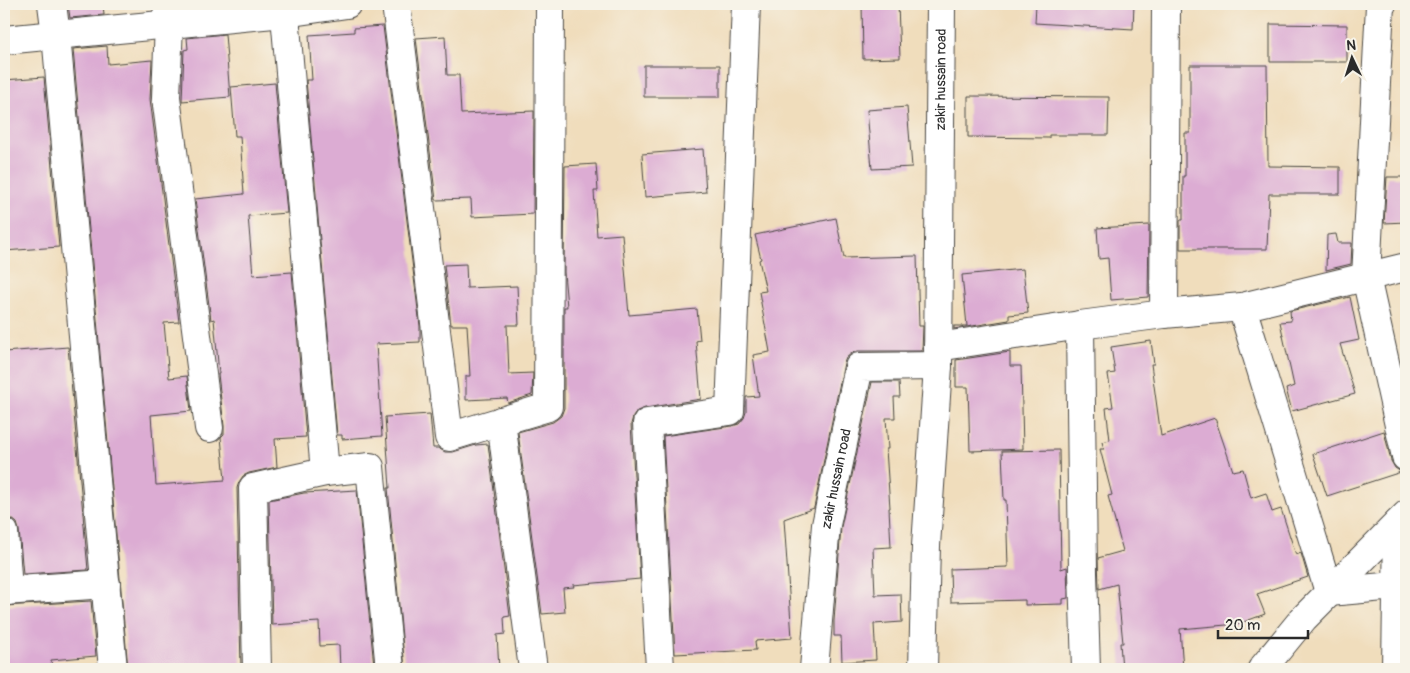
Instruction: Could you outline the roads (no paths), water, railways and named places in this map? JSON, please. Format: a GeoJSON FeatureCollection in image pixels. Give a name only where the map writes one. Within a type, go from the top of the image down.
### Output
{"type":"FeatureCollection","features":[{"type":"Feature","properties":{"kind":"street"},"geometry":{"type":"LineString","coordinates":[[52,4],[113,669]]}},
{"type":"Feature","properties":{"kind":"street"},"geometry":{"type":"LineString","coordinates":[[4,40],[56,35],[168,14],[347,4]]}},
{"type":"Feature","properties":{"kind":"street"},"geometry":{"type":"LineString","coordinates":[[396,4],[450,437],[548,407],[550,4]]}},
{"type":"Feature","properties":{"kind":"street"},"geometry":{"type":"LineString","coordinates":[[660,669],[647,423],[730,411],[746,4]]}},
{"type":"Feature","properties":{"kind":"street","name":"zakir hussain road"},"geometry":{"type":"LineString","coordinates":[[923,669],[926,546],[938,356],[941,4]]}},
{"type":"Feature","properties":{"kind":"street"},"geometry":{"type":"LineString","coordinates":[[1164,314],[1166,4]]}},
{"type":"Feature","properties":{"kind":"street"},"geometry":{"type":"LineString","coordinates":[[1382,4],[1380,5],[1366,277],[1406,457]]}},
{"type":"Feature","properties":{"kind":"street"},"geometry":{"type":"LineString","coordinates":[[284,8],[325,472]]}},
{"type":"Feature","properties":{"kind":"street"},"geometry":{"type":"LineString","coordinates":[[168,14],[166,97],[208,428]]}},
{"type":"Feature","properties":{"kind":"street"},"geometry":{"type":"LineString","coordinates":[[938,356],[1080,325],[1164,314],[1242,307],[1406,267]]}},
{"type":"Feature","properties":{"kind":"street"},"geometry":{"type":"LineString","coordinates":[[1242,307],[1329,592]]}},
{"type":"Feature","properties":{"kind":"street"},"geometry":{"type":"LineString","coordinates":[[1080,325],[1086,669]]}},
{"type":"Feature","properties":{"kind":"street","name":"zakir hussain road"},"geometry":{"type":"LineString","coordinates":[[814,669],[826,525],[859,367],[938,356]]}},
{"type":"Feature","properties":{"kind":"street"},"geometry":{"type":"LineString","coordinates":[[500,421],[533,669]]}},
{"type":"Feature","properties":{"kind":"street"},"geometry":{"type":"LineString","coordinates":[[257,669],[253,488],[325,472],[370,467],[390,669]]}},
{"type":"Feature","properties":{"kind":"street"},"geometry":{"type":"LineString","coordinates":[[1262,669],[1302,618],[1402,519]]}},
{"type":"Feature","properties":{"kind":"street"},"geometry":{"type":"LineString","coordinates":[[1396,669],[1402,585],[1402,519]]}},
{"type":"Feature","properties":{"kind":"street"},"geometry":{"type":"LineString","coordinates":[[4,532],[6,591],[106,584]]}},
{"type":"Feature","properties":{"kind":"street"},"geometry":{"type":"LineString","coordinates":[[1329,592],[1402,585]]}}]}
